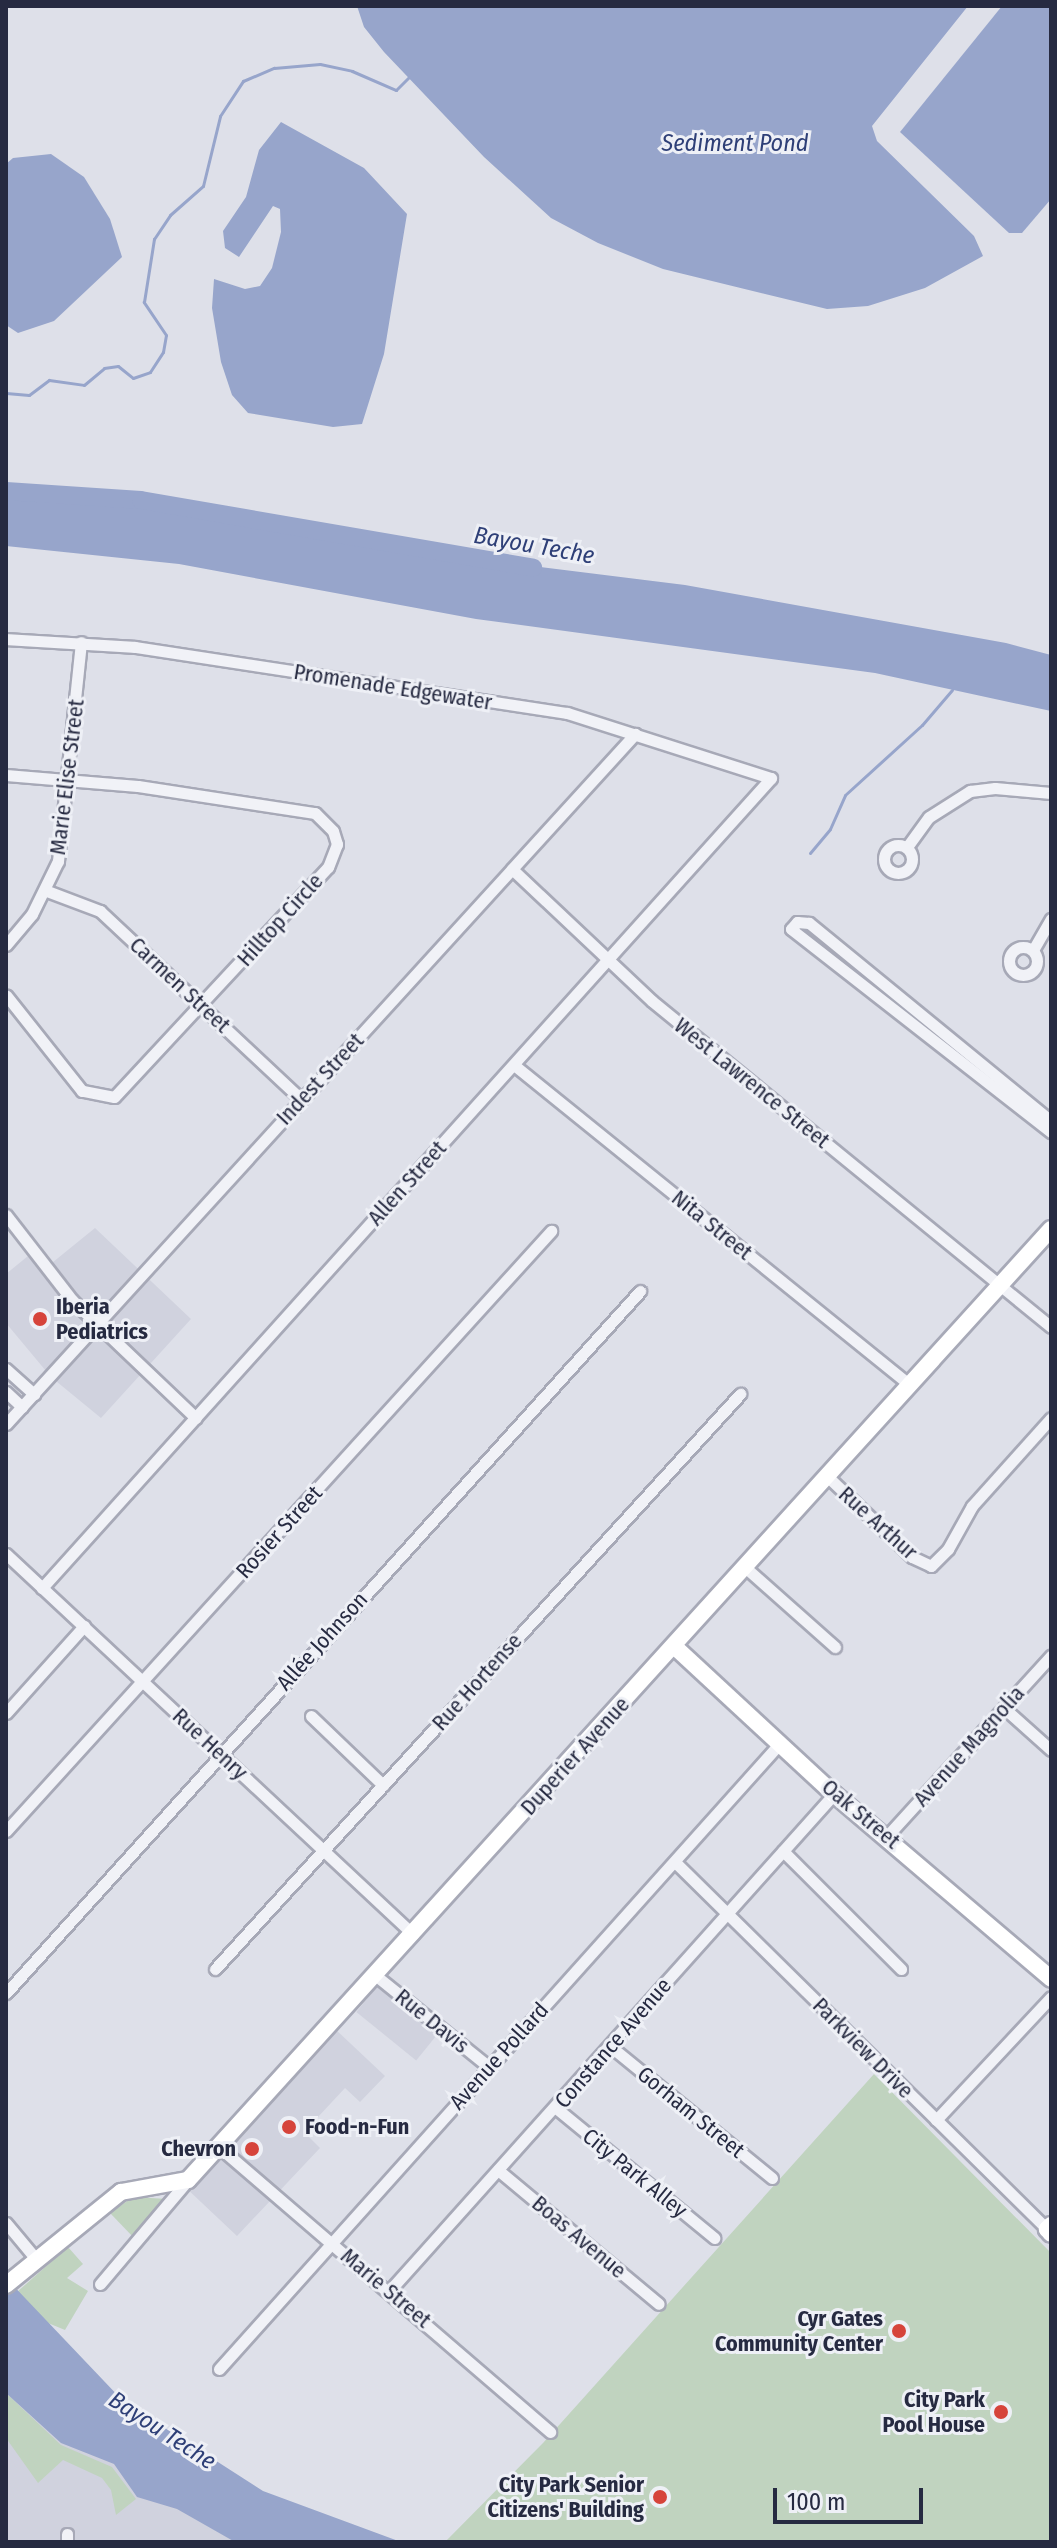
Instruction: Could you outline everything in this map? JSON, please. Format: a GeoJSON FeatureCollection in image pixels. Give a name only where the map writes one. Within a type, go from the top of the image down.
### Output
{"type":"FeatureCollection","features":[{"type":"Feature","properties":{"kind":"main road","name":"Duperier Avenue"},"geometry":{"type":"LineString","coordinates":[[188,2180],[1051,1229]]}},
{"type":"Feature","properties":{"kind":"main road","name":"Oak Street"},"geometry":{"type":"LineString","coordinates":[[674,1646],[834,1794],[887,1836],[1051,1979]]}},
{"type":"Feature","properties":{"kind":"main road"},"geometry":{"type":"LineString","coordinates":[[6,2285],[121,2192],[188,2180]]}},
{"type":"Feature","properties":{"kind":"street","name":"Promenade Edgewater"},"geometry":{"type":"LineString","coordinates":[[6,639],[81,642],[567,713],[771,778]]}},
{"type":"Feature","properties":{"kind":"street","name":"Marie Elise Street"},"geometry":{"type":"LineString","coordinates":[[6,945],[47,891],[63,838],[81,642]]}},
{"type":"Feature","properties":{"kind":"street","name":"Indest Street"},"geometry":{"type":"LineString","coordinates":[[6,1424],[635,734]]}},
{"type":"Feature","properties":{"kind":"street","name":"Hilltop Circle"},"geometry":{"type":"LineString","coordinates":[[6,775],[69,778],[315,813],[333,831],[337,844],[328,867],[123,1092],[103,1099],[82,1091],[6,995]]}},
{"type":"Feature","properties":{"kind":"street","name":"Allen Street"},"geometry":{"type":"LineString","coordinates":[[42,1588],[771,778]]}},
{"type":"Feature","properties":{"kind":"street"},"geometry":{"type":"LineString","coordinates":[[907,847],[929,817],[970,791],[995,788],[1051,793]]}},
{"type":"Feature","properties":{"kind":"street","name":"West Lawrence Street"},"geometry":{"type":"LineString","coordinates":[[512,869],[608,960],[1051,1327]]}},
{"type":"Feature","properties":{"kind":"street","name":"Carmen Street"},"geometry":{"type":"LineString","coordinates":[[47,891],[100,911],[301,1099]]}},
{"type":"Feature","properties":{"kind":"street"},"geometry":{"type":"LineString","coordinates":[[1033,950],[1051,919]]}},
{"type":"Feature","properties":{"kind":"street"},"geometry":{"type":"LineString","coordinates":[[845,961],[1025,1107],[1051,1132]]}},
{"type":"Feature","properties":{"kind":"street","name":"Nita Street"},"geometry":{"type":"LineString","coordinates":[[514,1065],[910,1385]]}},
{"type":"Feature","properties":{"kind":"street"},"geometry":{"type":"LineString","coordinates":[[1025,1107],[1051,1121]]}},
{"type":"Feature","properties":{"kind":"street"},"geometry":{"type":"LineString","coordinates":[[6,1215],[98,1326],[196,1418]]}},
{"type":"Feature","properties":{"kind":"street","name":"Rosier Street"},"geometry":{"type":"LineString","coordinates":[[6,1831],[551,1231]]}},
{"type":"Feature","properties":{"kind":"street","name":"Allée Johnson"},"geometry":{"type":"LineString","coordinates":[[6,1993],[640,1291]]}},
{"type":"Feature","properties":{"kind":"street"},"geometry":{"type":"LineString","coordinates":[[6,1369],[34,1394]]}},
{"type":"Feature","properties":{"kind":"street"},"geometry":{"type":"LineString","coordinates":[[6,1392],[22,1407]]}},
{"type":"Feature","properties":{"kind":"street","name":"Rue Hortense"},"geometry":{"type":"LineString","coordinates":[[215,1969],[740,1394]]}},
{"type":"Feature","properties":{"kind":"street","name":"Rue Arthur"},"geometry":{"type":"LineString","coordinates":[[828,1477],[912,1557],[931,1566],[948,1549],[972,1506],[1051,1418]]}},
{"type":"Feature","properties":{"kind":"street","name":"Rue Henry"},"geometry":{"type":"LineString","coordinates":[[6,1554],[413,1934]]}},
{"type":"Feature","properties":{"kind":"street"},"geometry":{"type":"LineString","coordinates":[[746,1568],[835,1647]]}},
{"type":"Feature","properties":{"kind":"street"},"geometry":{"type":"LineString","coordinates":[[6,1713],[84,1626]]}},
{"type":"Feature","properties":{"kind":"street","name":"Avenue Magnolia"},"geometry":{"type":"LineString","coordinates":[[887,1836],[1051,1656]]}},
{"type":"Feature","properties":{"kind":"street"},"geometry":{"type":"LineString","coordinates":[[1004,1708],[1051,1750]]}},
{"type":"Feature","properties":{"kind":"street"},"geometry":{"type":"LineString","coordinates":[[311,1716],[383,1785]]}},
{"type":"Feature","properties":{"kind":"street","name":"Avenue Pollard"},"geometry":{"type":"LineString","coordinates":[[219,2369],[780,1743]]}},
{"type":"Feature","properties":{"kind":"street","name":"Constance Avenue"},"geometry":{"type":"LineString","coordinates":[[390,2290],[834,1794]]}},
{"type":"Feature","properties":{"kind":"street"},"geometry":{"type":"LineString","coordinates":[[783,1851],[901,1969]]}},
{"type":"Feature","properties":{"kind":"street","name":"Parkview Drive"},"geometry":{"type":"LineString","coordinates":[[675,1862],[1050,2229]]}},
{"type":"Feature","properties":{"kind":"street","name":"Rue Davis"},"geometry":{"type":"LineString","coordinates":[[375,1975],[489,2067]]}},
{"type":"Feature","properties":{"kind":"street"},"geometry":{"type":"LineString","coordinates":[[936,2120],[1051,1997]]}},
{"type":"Feature","properties":{"kind":"street","name":"Gorham Street"},"geometry":{"type":"LineString","coordinates":[[610,2046],[772,2178]]}},
{"type":"Feature","properties":{"kind":"street","name":"City Park Alley"},"geometry":{"type":"LineString","coordinates":[[556,2108],[714,2238]]}},
{"type":"Feature","properties":{"kind":"street","name":"Marie Street"},"geometry":{"type":"LineString","coordinates":[[219,2147],[390,2290],[550,2432]]}},
{"type":"Feature","properties":{"kind":"street","name":"Boas Avenue"},"geometry":{"type":"LineString","coordinates":[[498,2170],[659,2304]]}},
{"type":"Feature","properties":{"kind":"street","name":"Duperier Avenue"},"geometry":{"type":"LineString","coordinates":[[100,2284],[188,2180]]}},
{"type":"Feature","properties":{"kind":"street"},"geometry":{"type":"LineString","coordinates":[[6,2223],[36,2259]]}},
{"type":"Feature","properties":{"kind":"shaded area"},"geometry":{"type":"Polygon","coordinates":[[[95,1228],[191,1319],[101,1418],[51,1377],[6,1323],[6,1274],[28,1256],[42,1271],[95,1228]]]}},
{"type":"Feature","properties":{"kind":"shaded area"},"geometry":{"type":"Polygon","coordinates":[[[379,1984],[439,2032],[416,2060],[356,2012],[379,1984]]]}},
{"type":"Feature","properties":{"kind":"shaded area"},"geometry":{"type":"Polygon","coordinates":[[[334,2028],[385,2076],[360,2102],[345,2088],[304,2132],[320,2148],[237,2236],[184,2186],[334,2028]]]}},
{"type":"Feature","properties":{"kind":"shaded area"},"geometry":{"type":"Polygon","coordinates":[[[6,2374],[257,2542],[6,2542],[6,2374]]]}},
{"type":"Feature","properties":{"kind":"green space"},"geometry":{"type":"Polygon","coordinates":[[[874,2074],[1051,2253],[1051,2542],[445,2542],[543,2443],[874,2074]]]}},
{"type":"Feature","properties":{"kind":"green space"},"geometry":{"type":"Polygon","coordinates":[[[133,2197],[168,2199],[135,2239],[110,2213],[133,2197]]]}},
{"type":"Feature","properties":{"kind":"green space"},"geometry":{"type":"Polygon","coordinates":[[[68,2247],[83,2264],[67,2278],[88,2291],[65,2330],[48,2323],[17,2292],[68,2247]]]}},
{"type":"Feature","properties":{"kind":"green space"},"geometry":{"type":"Polygon","coordinates":[[[6,2393],[61,2445],[112,2467],[136,2499],[116,2515],[111,2490],[102,2478],[63,2460],[38,2483],[6,2438],[6,2393]]]}},
{"type":"Feature","properties":{"kind":"water","name":"Sediment Pond"},"geometry":{"type":"Polygon","coordinates":[[[357,6],[968,6],[872,126],[877,141],[974,236],[983,256],[925,288],[868,306],[827,309],[663,269],[598,243],[551,218],[484,157],[384,52],[364,27],[357,6]]]}},
{"type":"Feature","properties":{"kind":"water"},"geometry":{"type":"Polygon","coordinates":[[[1002,6],[1051,6],[1051,199],[1022,233],[1009,233],[900,132],[1002,6]]]}},
{"type":"Feature","properties":{"kind":"water"},"geometry":{"type":"Polygon","coordinates":[[[281,122],[364,168],[407,214],[384,354],[362,424],[333,427],[248,413],[232,395],[221,362],[212,308],[214,279],[245,289],[260,286],[272,268],[281,232],[280,209],[273,206],[239,257],[225,248],[223,231],[246,197],[259,150],[281,122]]]}},
{"type":"Feature","properties":{"kind":"water"},"geometry":{"type":"Polygon","coordinates":[[[51,154],[84,177],[110,219],[122,257],[54,321],[18,333],[6,325],[6,164],[13,158],[51,154]]]}},
{"type":"Feature","properties":{"kind":"water"},"geometry":{"type":"Polygon","coordinates":[[[6,496],[131,503],[364,545],[685,585],[1006,643],[1051,655],[1051,711],[875,673],[476,619],[179,564],[6,546],[6,496]]]}},
{"type":"Feature","properties":{"kind":"water"},"geometry":{"type":"Polygon","coordinates":[[[6,2278],[123,2401],[263,2491],[401,2542],[235,2542],[177,2509],[137,2497],[114,2464],[61,2443],[6,2393],[6,2278]]]}},
{"type":"Feature","properties":{"kind":"waterway"},"geometry":{"type":"LineString","coordinates":[[6,393],[29,395],[49,380],[84,385],[104,368],[118,366],[133,378],[150,372],[163,352],[166,335],[144,302],[154,239],[170,215],[203,186],[220,116],[243,81],[274,68],[320,64],[352,71],[396,90],[409,77]]}},
{"type":"Feature","properties":{"kind":"waterway","name":"Bayou Teche"},"geometry":{"type":"LineString","coordinates":[[6,491],[141,500],[533,568]]}},
{"type":"Feature","properties":{"kind":"waterway"},"geometry":{"type":"LineString","coordinates":[[810,853],[830,829],[845,795],[922,725],[952,690]]}},
{"type":"Feature","properties":{"kind":"place","name":"Iberia Pediatrics"},"geometry":{"type":"Point","coordinates":[40,1319]}},
{"type":"Feature","properties":{"kind":"place","name":"Food-n-Fun"},"geometry":{"type":"Point","coordinates":[289,2127]}},
{"type":"Feature","properties":{"kind":"place","name":"Chevron"},"geometry":{"type":"Point","coordinates":[252,2149]}},
{"type":"Feature","properties":{"kind":"place","name":"Cyr Gates Community Center"},"geometry":{"type":"Point","coordinates":[899,2331]}},
{"type":"Feature","properties":{"kind":"place","name":"City Park Pool House"},"geometry":{"type":"Point","coordinates":[1001,2412]}},
{"type":"Feature","properties":{"kind":"place","name":"City Park Senior Citizens' Building"},"geometry":{"type":"Point","coordinates":[660,2497]}}]}
